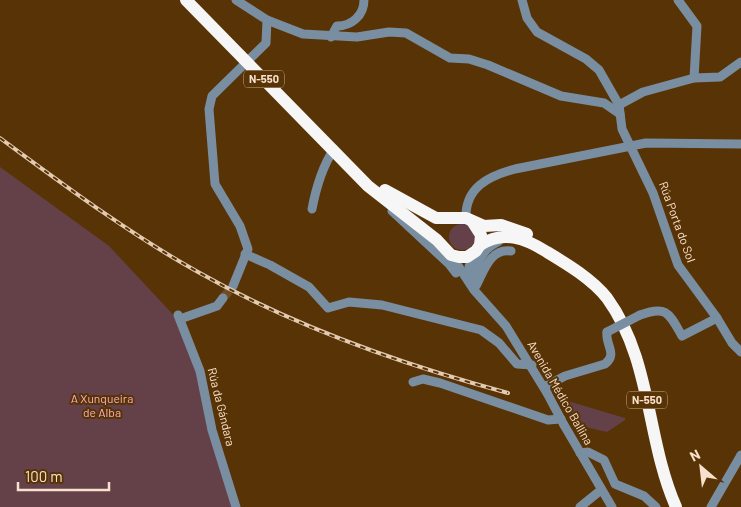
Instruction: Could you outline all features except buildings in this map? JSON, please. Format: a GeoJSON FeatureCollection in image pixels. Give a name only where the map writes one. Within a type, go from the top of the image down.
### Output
{"type":"FeatureCollection","features":[{"type":"Feature","properties":{"kind":"highway","name":"N-550"},"geometry":{"type":"LineString","coordinates":[[186,0],[338,153],[368,186],[437,240],[447,251],[459,258],[476,249],[491,237],[515,238],[541,249],[572,267],[606,297]]}},
{"type":"Feature","properties":{"kind":"highway","name":"N-550"},"geometry":{"type":"LineString","coordinates":[[338,153],[392,196],[436,218],[463,220],[484,226],[501,225],[523,232],[558,250],[576,263],[606,297],[622,322],[640,370],[662,470],[676,507]]}},
{"type":"Feature","properties":{"kind":"highway"},"geometry":{"type":"LineString","coordinates":[[447,251],[442,232],[445,226],[463,220],[479,229],[476,249]]}},
{"type":"Feature","properties":{"kind":"street"},"geometry":{"type":"LineString","coordinates":[[236,0],[267,20],[303,34],[356,38],[389,32],[406,33],[450,58],[469,59],[488,65],[561,96],[604,103],[619,109],[637,94],[694,78],[720,77],[741,62]]}},
{"type":"Feature","properties":{"kind":"street"},"geometry":{"type":"LineString","coordinates":[[330,37],[337,26],[346,26],[354,22],[364,6],[364,0]]}},
{"type":"Feature","properties":{"kind":"street","name":"Rúa Porta do Sol"},"geometry":{"type":"LineString","coordinates":[[522,0],[527,18],[533,28],[595,66],[619,109],[621,126],[654,193],[678,265],[717,318],[732,343],[741,352]]}},
{"type":"Feature","properties":{"kind":"street"},"geometry":{"type":"LineString","coordinates":[[678,0],[684,11],[694,21],[698,31],[694,78]]}},
{"type":"Feature","properties":{"kind":"street"},"geometry":{"type":"LineString","coordinates":[[233,286],[248,249],[240,226],[215,184],[209,109],[212,96],[246,61],[257,54],[266,43],[267,20]]}},
{"type":"Feature","properties":{"kind":"street"},"geometry":{"type":"LineString","coordinates":[[463,220],[466,206],[472,194],[483,182],[496,175],[630,146],[660,142],[741,144]]}},
{"type":"Feature","properties":{"kind":"street"},"geometry":{"type":"LineString","coordinates":[[312,209],[315,192],[326,161],[338,153]]}},
{"type":"Feature","properties":{"kind":"street"},"geometry":{"type":"LineString","coordinates":[[388,202],[390,209],[449,264],[462,282],[475,289]]}},
{"type":"Feature","properties":{"kind":"street"},"geometry":{"type":"LineString","coordinates":[[475,289],[476,270],[485,251],[489,246],[503,240],[515,238]]}},
{"type":"Feature","properties":{"kind":"street"},"geometry":{"type":"LineString","coordinates":[[475,289],[469,267],[476,249]]}},
{"type":"Feature","properties":{"kind":"street"},"geometry":{"type":"LineString","coordinates":[[475,289],[491,256],[504,250],[510,251]]}},
{"type":"Feature","properties":{"kind":"street","name":"Avenida Médico Ballina"},"geometry":{"type":"LineString","coordinates":[[447,251],[506,326],[532,365],[612,507]]}},
{"type":"Feature","properties":{"kind":"street"},"geometry":{"type":"LineString","coordinates":[[245,254],[270,265],[309,287],[328,308],[349,302],[382,305],[481,330],[499,343],[517,364],[532,365]]}},
{"type":"Feature","properties":{"kind":"street","name":"Rúa da Gándara"},"geometry":{"type":"LineString","coordinates":[[224,298],[217,306],[179,317],[184,334],[200,371],[212,430],[236,507]]}},
{"type":"Feature","properties":{"kind":"street"},"geometry":{"type":"LineString","coordinates":[[546,390],[565,376],[605,364],[610,360],[612,354],[606,336],[607,332],[640,315],[656,309],[666,313],[682,336],[717,318]]}},
{"type":"Feature","properties":{"kind":"street"},"geometry":{"type":"LineString","coordinates":[[413,382],[423,379],[440,383],[548,420],[563,422]]}},
{"type":"Feature","properties":{"kind":"street"},"geometry":{"type":"LineString","coordinates":[[580,453],[588,452],[604,460],[615,484],[644,496],[656,507]]}},
{"type":"Feature","properties":{"kind":"street"},"geometry":{"type":"LineString","coordinates":[[711,507],[741,456]]}},
{"type":"Feature","properties":{"kind":"street"},"geometry":{"type":"LineString","coordinates":[[580,507],[601,490]]}},
{"type":"Feature","properties":{"kind":"green space","name":"A Xunqueira de Alba"},"geometry":{"type":"Polygon","coordinates":[[[0,167],[109,246],[179,321],[197,368],[234,507],[0,507],[0,167]]]}},
{"type":"Feature","properties":{"kind":"green space"},"geometry":{"type":"Polygon","coordinates":[[[462,224],[471,228],[475,237],[471,246],[462,250],[453,246],[449,237],[453,228],[462,224]]]}},
{"type":"Feature","properties":{"kind":"green space"},"geometry":{"type":"Polygon","coordinates":[[[561,399],[625,418],[625,420],[607,432],[573,424],[561,399]]]}},
{"type":"Feature","properties":{"kind":"tunnel"},"geometry":{"type":"LineString","coordinates":[[223,298],[233,286]]}},
{"type":"Feature","properties":{"kind":"railway"},"geometry":{"type":"LineString","coordinates":[[0,138],[121,225],[172,257],[235,292],[310,327],[349,342],[428,370],[508,393]]}}]}
